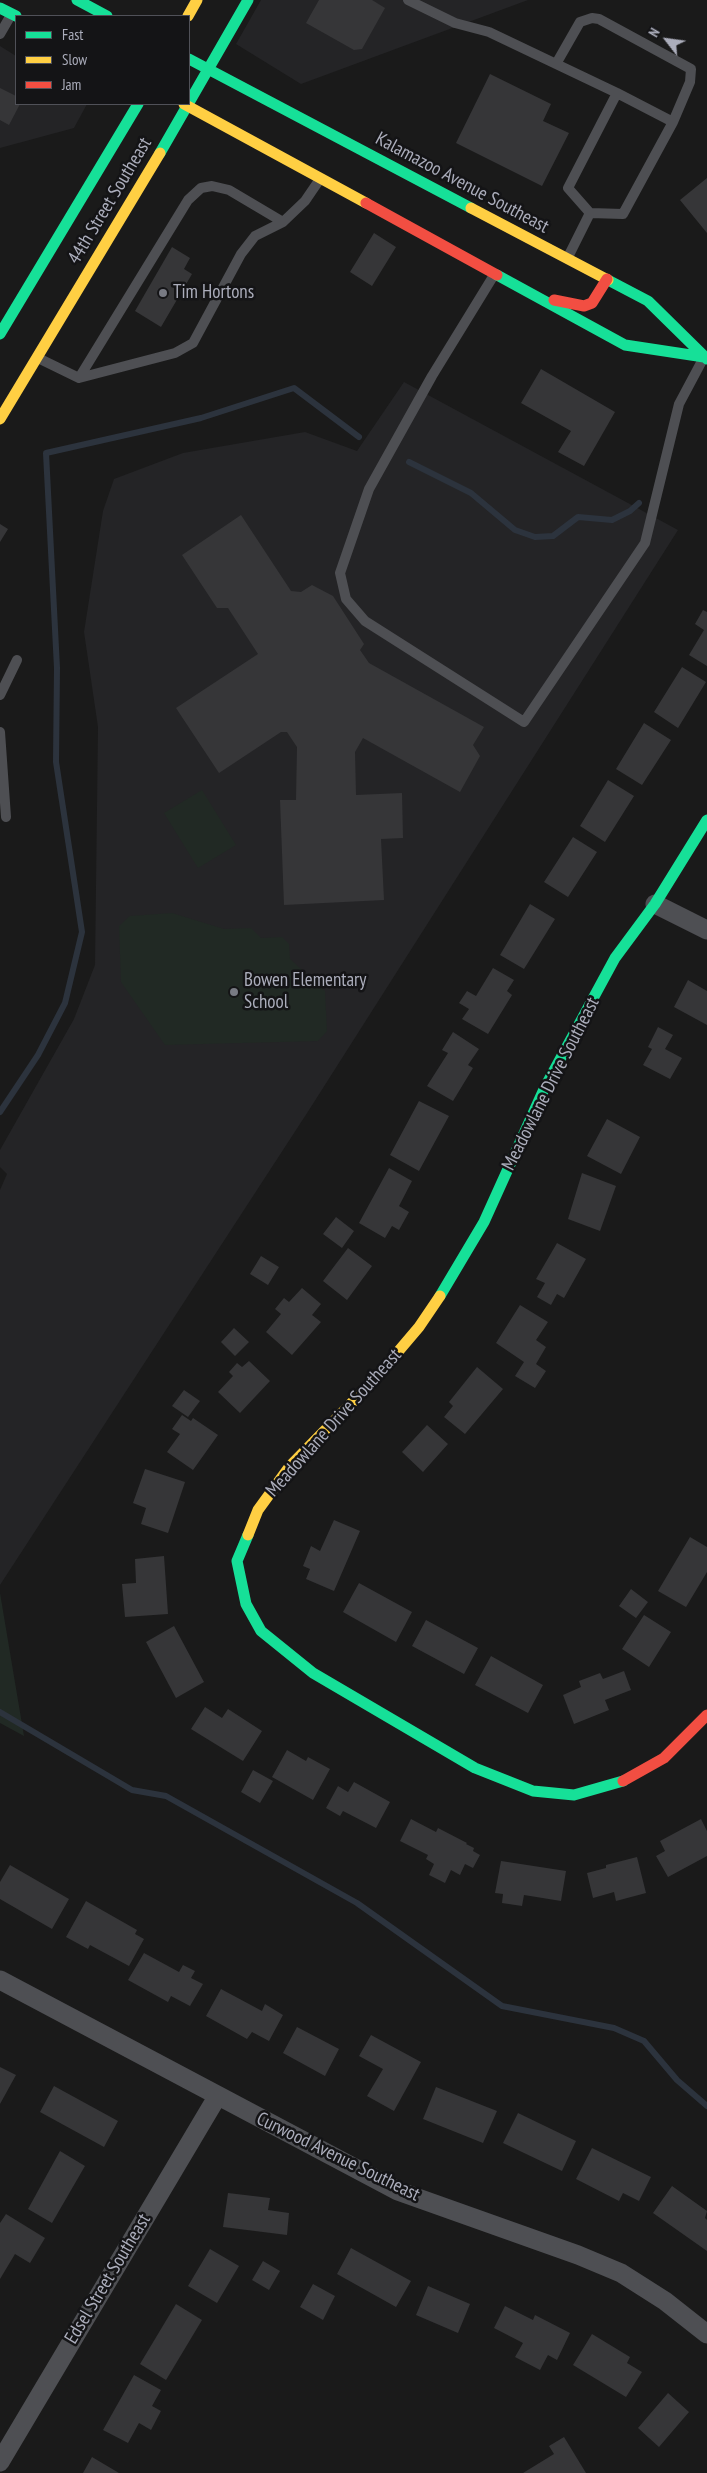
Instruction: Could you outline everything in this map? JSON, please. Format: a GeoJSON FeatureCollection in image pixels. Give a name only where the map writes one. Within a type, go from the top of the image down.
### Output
{"type":"FeatureCollection","features":[{"type":"Feature","properties":{"kind":"main road"},"geometry":{"type":"LineString","coordinates":[[77,0],[106,15]]}},
{"type":"Feature","properties":{"kind":"main road"},"geometry":{"type":"LineString","coordinates":[[189,15],[197,0]]}},
{"type":"Feature","properties":{"kind":"main road","name":"44th Street Southeast"},"geometry":{"type":"LineString","coordinates":[[190,99],[248,0]]}},
{"type":"Feature","properties":{"kind":"main road"},"geometry":{"type":"LineString","coordinates":[[0,8],[14,15]]}},
{"type":"Feature","properties":{"kind":"main road","name":"Kalamazoo Avenue Southeast"},"geometry":{"type":"LineString","coordinates":[[190,60],[648,301],[705,358]]}},
{"type":"Feature","properties":{"kind":"main road","name":"44th Street Southeast"},"geometry":{"type":"LineString","coordinates":[[0,334],[137,105]]}},
{"type":"Feature","properties":{"kind":"main road"},"geometry":{"type":"LineString","coordinates":[[186,105],[321,177],[625,345],[705,358]]}},
{"type":"Feature","properties":{"kind":"main road","name":"44th Street Southeast"},"geometry":{"type":"LineString","coordinates":[[0,419],[186,105]]}},
{"type":"Feature","properties":{"kind":"main road"},"geometry":{"type":"LineString","coordinates":[[528,292],[584,306],[592,303],[607,279]]}},
{"type":"Feature","properties":{"kind":"main road","name":"Meadowlane Drive Southeast"},"geometry":{"type":"LineString","coordinates":[[707,820],[655,904],[615,958],[545,1088],[484,1222],[454,1276],[419,1327],[290,1466],[258,1510],[237,1561],[246,1604],[261,1631],[313,1674],[475,1768],[533,1791],[574,1795],[618,1784],[664,1758],[707,1715]]}},
{"type":"Feature","properties":{"kind":"street"},"geometry":{"type":"LineString","coordinates":[[655,904],[707,930]]}},
{"type":"Feature","properties":{"kind":"street","name":"Curwood Avenue Southeast"},"geometry":{"type":"LineString","coordinates":[[0,1980],[398,2191],[578,2254],[621,2273],[665,2300],[707,2334]]}},
{"type":"Feature","properties":{"kind":"street","name":"Edsel Street Southeast"},"geometry":{"type":"LineString","coordinates":[[0,2462],[217,2096]]}},
{"type":"Feature","properties":{"kind":"lane"},"geometry":{"type":"LineString","coordinates":[[408,0],[455,23],[489,32],[673,122]]}},
{"type":"Feature","properties":{"kind":"lane"},"geometry":{"type":"LineString","coordinates":[[0,34],[14,15]]}},
{"type":"Feature","properties":{"kind":"lane"},"geometry":{"type":"LineString","coordinates":[[556,64],[580,22],[592,18],[599,19],[691,69],[690,82],[673,122],[623,214],[590,213],[568,188],[617,93]]}},
{"type":"Feature","properties":{"kind":"lane"},"geometry":{"type":"LineString","coordinates":[[37,358],[78,378],[175,353],[193,343],[241,254],[255,236],[283,222],[305,201],[321,177]]}},
{"type":"Feature","properties":{"kind":"lane"},"geometry":{"type":"LineString","coordinates":[[78,378],[188,200],[201,188],[212,186],[229,190],[283,222]]}},
{"type":"Feature","properties":{"kind":"lane"},"geometry":{"type":"LineString","coordinates":[[568,258],[590,213]]}},
{"type":"Feature","properties":{"kind":"lane"},"geometry":{"type":"LineString","coordinates":[[494,274],[432,376],[369,489],[340,574],[346,599],[365,621],[524,722],[645,543],[679,404],[705,358]]}},
{"type":"Feature","properties":{"kind":"lane"},"geometry":{"type":"LineString","coordinates":[[0,695],[16,660]]}},
{"type":"Feature","properties":{"kind":"lane"},"geometry":{"type":"LineString","coordinates":[[0,732],[6,817]]}},
{"type":"Feature","properties":{"kind":"shaded area"},"geometry":{"type":"Polygon","coordinates":[[[261,0],[528,0],[301,84],[236,44],[261,0]]]}},
{"type":"Feature","properties":{"kind":"shaded area"},"geometry":{"type":"Polygon","coordinates":[[[0,46],[15,55],[15,105],[86,105],[74,128],[0,148],[0,46]]]}},
{"type":"Feature","properties":{"kind":"shaded area","name":"Bowen Elementary School"},"geometry":{"type":"Polygon","coordinates":[[[404,382],[678,530],[309,1110],[0,1585],[0,1190],[7,1174],[0,1167],[0,1150],[74,1019],[95,965],[98,727],[84,632],[103,511],[114,479],[183,453],[305,432],[357,451],[404,382]]]}},
{"type":"Feature","properties":{"kind":"shaded area"},"geometry":{"type":"Polygon","coordinates":[[[202,790],[236,845],[198,868],[164,813],[202,790]]]}},
{"type":"Feature","properties":{"kind":"shaded area"},"geometry":{"type":"Polygon","coordinates":[[[172,913],[224,929],[251,928],[261,938],[282,937],[289,944],[290,959],[325,991],[327,1031],[318,1041],[165,1045],[121,982],[119,926],[130,916],[172,913]]]}},
{"type":"Feature","properties":{"kind":"shaded area"},"geometry":{"type":"Polygon","coordinates":[[[0,1593],[24,1736],[0,1723],[0,1593]]]}},
{"type":"Feature","properties":{"kind":"building"},"geometry":{"type":"Polygon","coordinates":[[[319,0],[372,0],[385,8],[362,49],[354,50],[306,23],[319,0]]]}},
{"type":"Feature","properties":{"kind":"building"},"geometry":{"type":"Polygon","coordinates":[[[490,74],[551,104],[543,121],[569,133],[542,186],[456,143],[490,74]]]}},
{"type":"Feature","properties":{"kind":"building"},"geometry":{"type":"Polygon","coordinates":[[[0,88],[15,96],[15,105],[19,105],[9,125],[0,120],[0,88]]]}},
{"type":"Feature","properties":{"kind":"building"},"geometry":{"type":"Polygon","coordinates":[[[707,178],[707,233],[680,200],[707,178]]]}},
{"type":"Feature","properties":{"kind":"building"},"geometry":{"type":"Polygon","coordinates":[[[374,233],[396,247],[372,286],[350,272],[374,233]]]}},
{"type":"Feature","properties":{"kind":"building","name":"Tim Hortons"},"geometry":{"type":"Polygon","coordinates":[[[172,247],[190,258],[184,269],[192,274],[161,327],[135,311],[172,247]]]}},
{"type":"Feature","properties":{"kind":"building"},"geometry":{"type":"Polygon","coordinates":[[[541,369],[615,412],[584,466],[558,452],[571,431],[521,403],[541,369]]]}},
{"type":"Feature","properties":{"kind":"building"},"geometry":{"type":"Polygon","coordinates":[[[241,515],[291,591],[301,592],[312,585],[333,596],[364,644],[360,650],[369,663],[484,727],[473,745],[480,756],[460,792],[363,738],[355,752],[356,795],[402,793],[403,838],[381,839],[384,900],[284,905],[280,800],[296,800],[297,747],[287,732],[281,732],[219,773],[176,708],[258,654],[228,608],[217,608],[182,555],[241,515]]]}},
{"type":"Feature","properties":{"kind":"building"},"geometry":{"type":"Polygon","coordinates":[[[0,524],[8,529],[0,542],[0,524]]]}},
{"type":"Feature","properties":{"kind":"building"},"geometry":{"type":"Polygon","coordinates":[[[703,610],[707,612],[707,666],[689,655],[704,630],[695,624],[703,610]]]}},
{"type":"Feature","properties":{"kind":"building"},"geometry":{"type":"Polygon","coordinates":[[[682,667],[706,682],[678,728],[654,712],[682,667]]]}},
{"type":"Feature","properties":{"kind":"building"},"geometry":{"type":"Polygon","coordinates":[[[644,723],[671,740],[642,785],[616,769],[644,723]]]}},
{"type":"Feature","properties":{"kind":"building"},"geometry":{"type":"Polygon","coordinates":[[[608,780],[634,796],[605,842],[580,826],[608,780]]]}},
{"type":"Feature","properties":{"kind":"building"},"geometry":{"type":"Polygon","coordinates":[[[573,837],[597,852],[568,897],[544,882],[573,837]]]}},
{"type":"Feature","properties":{"kind":"building"},"geometry":{"type":"Polygon","coordinates":[[[530,904],[555,919],[524,969],[500,955],[530,904]]]}},
{"type":"Feature","properties":{"kind":"building"},"geometry":{"type":"Polygon","coordinates":[[[493,968],[514,980],[507,991],[512,995],[488,1034],[462,1019],[469,1009],[459,1003],[467,991],[476,996],[493,968]]]}},
{"type":"Feature","properties":{"kind":"building"},"geometry":{"type":"Polygon","coordinates":[[[688,980],[707,991],[707,1025],[674,1007],[688,980]]]}},
{"type":"Feature","properties":{"kind":"building"},"geometry":{"type":"Polygon","coordinates":[[[658,1027],[673,1035],[665,1049],[682,1058],[670,1079],[643,1065],[652,1049],[648,1047],[658,1027]]]}},
{"type":"Feature","properties":{"kind":"building"},"geometry":{"type":"Polygon","coordinates":[[[453,1032],[479,1049],[468,1065],[473,1068],[453,1101],[427,1086],[448,1053],[442,1050],[453,1032]]]}},
{"type":"Feature","properties":{"kind":"building"},"geometry":{"type":"Polygon","coordinates":[[[419,1101],[449,1116],[419,1171],[390,1155],[419,1101]]]}},
{"type":"Feature","properties":{"kind":"building"},"geometry":{"type":"Polygon","coordinates":[[[607,1119],[640,1137],[621,1174],[587,1156],[607,1119]]]}},
{"type":"Feature","properties":{"kind":"building"},"geometry":{"type":"Polygon","coordinates":[[[389,1168],[412,1181],[399,1206],[409,1212],[399,1230],[392,1226],[385,1238],[359,1223],[389,1168]]]}},
{"type":"Feature","properties":{"kind":"building"},"geometry":{"type":"Polygon","coordinates":[[[582,1173],[616,1186],[600,1231],[568,1219],[582,1173]]]}},
{"type":"Feature","properties":{"kind":"building"},"geometry":{"type":"Polygon","coordinates":[[[336,1217],[354,1231],[342,1248],[323,1234],[336,1217]]]}},
{"type":"Feature","properties":{"kind":"building"},"geometry":{"type":"Polygon","coordinates":[[[557,1243],[586,1259],[564,1298],[557,1294],[551,1305],[537,1297],[545,1283],[536,1279],[557,1243]]]}},
{"type":"Feature","properties":{"kind":"building"},"geometry":{"type":"Polygon","coordinates":[[[348,1248],[372,1266],[347,1300],[323,1281],[348,1248]]]}},
{"type":"Feature","properties":{"kind":"building"},"geometry":{"type":"Polygon","coordinates":[[[261,1256],[279,1267],[268,1285],[250,1274],[261,1256]]]}},
{"type":"Feature","properties":{"kind":"building"},"geometry":{"type":"Polygon","coordinates":[[[302,1288],[321,1304],[312,1315],[321,1322],[292,1355],[266,1332],[281,1314],[275,1309],[284,1298],[289,1302],[302,1288]]]}},
{"type":"Feature","properties":{"kind":"building"},"geometry":{"type":"Polygon","coordinates":[[[520,1305],[548,1322],[536,1340],[546,1347],[536,1364],[546,1371],[535,1388],[515,1376],[524,1362],[496,1343],[520,1305]]]}},
{"type":"Feature","properties":{"kind":"building"},"geometry":{"type":"Polygon","coordinates":[[[234,1328],[249,1342],[235,1356],[221,1342],[234,1328]]]}},
{"type":"Feature","properties":{"kind":"building"},"geometry":{"type":"Polygon","coordinates":[[[249,1361],[270,1381],[240,1413],[218,1392],[233,1376],[229,1372],[237,1363],[242,1367],[249,1361]]]}},
{"type":"Feature","properties":{"kind":"building"},"geometry":{"type":"Polygon","coordinates":[[[477,1367],[503,1389],[465,1434],[444,1417],[453,1406],[449,1402],[477,1367]]]}},
{"type":"Feature","properties":{"kind":"building"},"geometry":{"type":"Polygon","coordinates":[[[184,1390],[200,1401],[188,1417],[172,1406],[184,1390]]]}},
{"type":"Feature","properties":{"kind":"building"},"geometry":{"type":"Polygon","coordinates":[[[182,1415],[191,1421],[193,1418],[218,1435],[193,1470],[167,1452],[180,1434],[172,1429],[182,1415]]]}},
{"type":"Feature","properties":{"kind":"building"},"geometry":{"type":"Polygon","coordinates":[[[427,1425],[448,1444],[423,1472],[402,1452],[427,1425]]]}},
{"type":"Feature","properties":{"kind":"building"},"geometry":{"type":"Polygon","coordinates":[[[145,1469],[185,1482],[168,1533],[141,1524],[146,1508],[133,1503],[145,1469]]]}},
{"type":"Feature","properties":{"kind":"building"},"geometry":{"type":"Polygon","coordinates":[[[334,1520],[360,1531],[334,1591],[306,1579],[310,1569],[303,1566],[311,1546],[320,1551],[334,1520]]]}},
{"type":"Feature","properties":{"kind":"building"},"geometry":{"type":"Polygon","coordinates":[[[690,1537],[707,1547],[707,1572],[686,1607],[658,1591],[690,1537]]]}},
{"type":"Feature","properties":{"kind":"building"},"geometry":{"type":"Polygon","coordinates":[[[164,1556],[168,1614],[125,1617],[122,1584],[136,1583],[135,1559],[164,1556]]]}},
{"type":"Feature","properties":{"kind":"building"},"geometry":{"type":"Polygon","coordinates":[[[359,1583],[412,1612],[396,1642],[343,1612],[359,1583]]]}},
{"type":"Feature","properties":{"kind":"building"},"geometry":{"type":"Polygon","coordinates":[[[631,1589],[648,1602],[636,1618],[619,1606],[631,1589]]]}},
{"type":"Feature","properties":{"kind":"building"},"geometry":{"type":"Polygon","coordinates":[[[644,1615],[671,1632],[649,1667],[622,1649],[644,1615]]]}},
{"type":"Feature","properties":{"kind":"building"},"geometry":{"type":"Polygon","coordinates":[[[426,1620],[478,1648],[464,1674],[412,1646],[426,1620]]]}},
{"type":"Feature","properties":{"kind":"building"},"geometry":{"type":"Polygon","coordinates":[[[174,1626],[204,1682],[176,1698],[146,1642],[174,1626]]]}},
{"type":"Feature","properties":{"kind":"building"},"geometry":{"type":"Polygon","coordinates":[[[491,1656],[543,1685],[528,1713],[475,1685],[491,1656]]]}},
{"type":"Feature","properties":{"kind":"building"},"geometry":{"type":"Polygon","coordinates":[[[624,1671],[631,1690],[605,1700],[609,1710],[574,1724],[563,1695],[581,1687],[579,1681],[600,1673],[603,1679],[624,1671]]]}},
{"type":"Feature","properties":{"kind":"building"},"geometry":{"type":"Polygon","coordinates":[[[205,1707],[222,1718],[228,1709],[262,1731],[243,1761],[191,1729],[205,1707]]]}},
{"type":"Feature","properties":{"kind":"building"},"geometry":{"type":"Polygon","coordinates":[[[287,1750],[306,1761],[308,1757],[330,1769],[313,1800],[272,1777],[287,1750]]]}},
{"type":"Feature","properties":{"kind":"building"},"geometry":{"type":"Polygon","coordinates":[[[253,1770],[273,1781],[260,1803],[241,1792],[253,1770]]]}},
{"type":"Feature","properties":{"kind":"building"},"geometry":{"type":"Polygon","coordinates":[[[354,1782],[390,1802],[376,1828],[343,1811],[340,1816],[326,1808],[338,1786],[348,1792],[354,1782]]]}},
{"type":"Feature","properties":{"kind":"building"},"geometry":{"type":"Polygon","coordinates":[[[411,1819],[436,1832],[438,1828],[474,1848],[473,1851],[480,1855],[473,1868],[465,1864],[460,1875],[451,1870],[445,1883],[429,1875],[434,1864],[426,1859],[428,1855],[400,1841],[411,1819]]]}},
{"type":"Feature","properties":{"kind":"building"},"geometry":{"type":"Polygon","coordinates":[[[701,1819],[707,1831],[707,1856],[668,1877],[656,1856],[665,1851],[660,1841],[701,1819]]]}},
{"type":"Feature","properties":{"kind":"building"},"geometry":{"type":"Polygon","coordinates":[[[637,1857],[646,1893],[616,1901],[614,1892],[593,1898],[587,1873],[606,1868],[606,1865],[637,1857]]]}},
{"type":"Feature","properties":{"kind":"building"},"geometry":{"type":"Polygon","coordinates":[[[501,1861],[566,1871],[561,1901],[524,1895],[522,1906],[502,1903],[503,1894],[495,1893],[501,1861]]]}},
{"type":"Feature","properties":{"kind":"building"},"geometry":{"type":"Polygon","coordinates":[[[10,1865],[69,1899],[52,1929],[0,1899],[0,1882],[10,1865]]]}},
{"type":"Feature","properties":{"kind":"building"},"geometry":{"type":"Polygon","coordinates":[[[86,1901],[137,1930],[135,1934],[144,1939],[129,1966],[90,1945],[88,1949],[66,1937],[86,1901]]]}},
{"type":"Feature","properties":{"kind":"building"},"geometry":{"type":"Polygon","coordinates":[[[144,1953],[179,1972],[183,1965],[195,1971],[191,1978],[203,1984],[190,2006],[171,1996],[168,2002],[128,1980],[144,1953]]]}},
{"type":"Feature","properties":{"kind":"building"},"geometry":{"type":"Polygon","coordinates":[[[221,1989],[262,2011],[265,2004],[283,2015],[269,2041],[252,2032],[247,2039],[206,2016],[221,1989]]]}},
{"type":"Feature","properties":{"kind":"building"},"geometry":{"type":"Polygon","coordinates":[[[297,2027],[339,2049],[325,2076],[283,2053],[297,2027]]]}},
{"type":"Feature","properties":{"kind":"building"},"geometry":{"type":"Polygon","coordinates":[[[371,2035],[421,2062],[394,2111],[367,2096],[383,2069],[359,2056],[371,2035]]]}},
{"type":"Feature","properties":{"kind":"building"},"geometry":{"type":"Polygon","coordinates":[[[0,2067],[16,2075],[0,2104],[0,2067]]]}},
{"type":"Feature","properties":{"kind":"building"},"geometry":{"type":"Polygon","coordinates":[[[54,2086],[118,2121],[104,2147],[40,2112],[54,2086]]]}},
{"type":"Feature","properties":{"kind":"building"},"geometry":{"type":"Polygon","coordinates":[[[436,2087],[497,2111],[483,2143],[423,2119],[436,2087]]]}},
{"type":"Feature","properties":{"kind":"building"},"geometry":{"type":"Polygon","coordinates":[[[518,2113],[576,2141],[562,2171],[503,2143],[518,2113]]]}},
{"type":"Feature","properties":{"kind":"building"},"geometry":{"type":"Polygon","coordinates":[[[592,2148],[651,2177],[639,2201],[623,2193],[619,2201],[576,2179],[592,2148]]]}},
{"type":"Feature","properties":{"kind":"building"},"geometry":{"type":"Polygon","coordinates":[[[60,2151],[85,2166],[52,2223],[28,2209],[60,2151]]]}},
{"type":"Feature","properties":{"kind":"building"},"geometry":{"type":"Polygon","coordinates":[[[672,2186],[707,2211],[705,2218],[707,2220],[707,2251],[653,2213],[672,2186]]]}},
{"type":"Feature","properties":{"kind":"building"},"geometry":{"type":"Polygon","coordinates":[[[228,2193],[270,2198],[268,2210],[289,2213],[287,2235],[223,2227],[228,2193]]]}},
{"type":"Feature","properties":{"kind":"building"},"geometry":{"type":"Polygon","coordinates":[[[6,2214],[45,2238],[30,2263],[15,2254],[0,2279],[0,2223],[6,2214]]]}},
{"type":"Feature","properties":{"kind":"building"},"geometry":{"type":"Polygon","coordinates":[[[351,2248],[411,2281],[396,2307],[337,2274],[351,2248]]]}},
{"type":"Feature","properties":{"kind":"building"},"geometry":{"type":"Polygon","coordinates":[[[210,2249],[239,2266],[217,2303],[188,2286],[210,2249]]]}},
{"type":"Feature","properties":{"kind":"building"},"geometry":{"type":"Polygon","coordinates":[[[263,2261],[280,2271],[269,2290],[252,2280],[263,2261]]]}},
{"type":"Feature","properties":{"kind":"building"},"geometry":{"type":"Polygon","coordinates":[[[313,2284],[335,2296],[323,2320],[300,2307],[313,2284]]]}},
{"type":"Feature","properties":{"kind":"building"},"geometry":{"type":"Polygon","coordinates":[[[428,2286],[470,2304],[458,2333],[416,2315],[428,2286]]]}},
{"type":"Feature","properties":{"kind":"building"},"geometry":{"type":"Polygon","coordinates":[[[176,2304],[202,2320],[166,2380],[140,2364],[176,2304]]]}},
{"type":"Feature","properties":{"kind":"building"},"geometry":{"type":"Polygon","coordinates":[[[505,2306],[533,2320],[535,2315],[570,2333],[557,2360],[548,2355],[540,2370],[515,2357],[523,2343],[494,2328],[505,2306]]]}},
{"type":"Feature","properties":{"kind":"building"},"geometry":{"type":"Polygon","coordinates":[[[592,2334],[630,2357],[627,2363],[642,2372],[626,2397],[573,2365],[592,2334]]]}},
{"type":"Feature","properties":{"kind":"building"},"geometry":{"type":"Polygon","coordinates":[[[134,2375],[161,2390],[152,2406],[161,2411],[151,2430],[139,2423],[128,2443],[103,2430],[134,2375]]]}},
{"type":"Feature","properties":{"kind":"building"},"geometry":{"type":"Polygon","coordinates":[[[668,2393],[689,2412],[659,2447],[638,2428],[668,2393]]]}},
{"type":"Feature","properties":{"kind":"building"},"geometry":{"type":"Polygon","coordinates":[[[564,2437],[586,2473],[523,2473],[554,2454],[549,2446],[564,2437]]]}},
{"type":"Feature","properties":{"kind":"building"},"geometry":{"type":"Polygon","coordinates":[[[92,2457],[119,2473],[83,2473],[92,2457]]]}},
{"type":"Feature","properties":{"kind":"waterway"},"geometry":{"type":"LineString","coordinates":[[0,1112],[38,1055],[65,1003],[82,932],[56,762],[57,668],[46,453],[201,418],[294,388],[359,437]]}},
{"type":"Feature","properties":{"kind":"waterway"},"geometry":{"type":"LineString","coordinates":[[409,462],[471,493],[515,530],[535,537],[553,536],[578,517],[612,520],[630,511],[639,503]]}},
{"type":"Feature","properties":{"kind":"waterway"},"geometry":{"type":"LineString","coordinates":[[0,1712],[132,1790],[166,1796],[357,1903],[502,2006],[614,2028],[644,2041],[677,2080],[707,2106]]}},
{"type":"Feature","properties":{"kind":"traffic: fast"},"geometry":{"type":"LineString","coordinates":[[77,0],[105,15]]}},
{"type":"Feature","properties":{"kind":"traffic: fast"},"geometry":{"type":"LineString","coordinates":[[190,101],[248,0]]}},
{"type":"Feature","properties":{"kind":"traffic: fast"},"geometry":{"type":"LineString","coordinates":[[0,8],[15,16]]}},
{"type":"Feature","properties":{"kind":"traffic: fast"},"geometry":{"type":"LineString","coordinates":[[190,60],[471,208]]}},
{"type":"Feature","properties":{"kind":"traffic: fast"},"geometry":{"type":"LineString","coordinates":[[0,334],[137,105]]}},
{"type":"Feature","properties":{"kind":"traffic: fast"},"geometry":{"type":"LineString","coordinates":[[160,153],[188,105]]}},
{"type":"Feature","properties":{"kind":"traffic: fast"},"geometry":{"type":"LineString","coordinates":[[497,275],[625,345],[704,357]]}},
{"type":"Feature","properties":{"kind":"traffic: fast"},"geometry":{"type":"LineString","coordinates":[[608,280],[648,301],[707,359]]}},
{"type":"Feature","properties":{"kind":"traffic: fast"},"geometry":{"type":"LineString","coordinates":[[440,1296],[484,1222],[545,1087],[615,958],[655,904],[707,820]]}},
{"type":"Feature","properties":{"kind":"traffic: fast"},"geometry":{"type":"LineString","coordinates":[[248,1535],[237,1561],[246,1604],[261,1631],[313,1673],[475,1768],[533,1791],[574,1795],[623,1781]]}},
{"type":"Feature","properties":{"kind":"traffic: slow"},"geometry":{"type":"LineString","coordinates":[[189,15],[197,0]]}},
{"type":"Feature","properties":{"kind":"traffic: slow"},"geometry":{"type":"LineString","coordinates":[[186,105],[366,203]]}},
{"type":"Feature","properties":{"kind":"traffic: slow"},"geometry":{"type":"LineString","coordinates":[[0,419],[160,153]]}},
{"type":"Feature","properties":{"kind":"traffic: slow"},"geometry":{"type":"LineString","coordinates":[[471,208],[608,280]]}},
{"type":"Feature","properties":{"kind":"traffic: slow"},"geometry":{"type":"LineString","coordinates":[[248,1535],[258,1510],[290,1466],[374,1380],[419,1327],[440,1296]]}},
{"type":"Feature","properties":{"kind":"traffic: jam"},"geometry":{"type":"LineString","coordinates":[[366,203],[497,275]]}},
{"type":"Feature","properties":{"kind":"traffic: jam"},"geometry":{"type":"LineString","coordinates":[[554,300],[584,306],[592,303],[607,279]]}},
{"type":"Feature","properties":{"kind":"traffic: jam"},"geometry":{"type":"LineString","coordinates":[[623,1781],[664,1758],[707,1715]]}},
{"type":"Feature","properties":{"kind":"place","name":"Tim Hortons"},"geometry":{"type":"Point","coordinates":[163,293]}},
{"type":"Feature","properties":{"kind":"place","name":"Bowen Elementary School"},"geometry":{"type":"Point","coordinates":[234,992]}}]}
